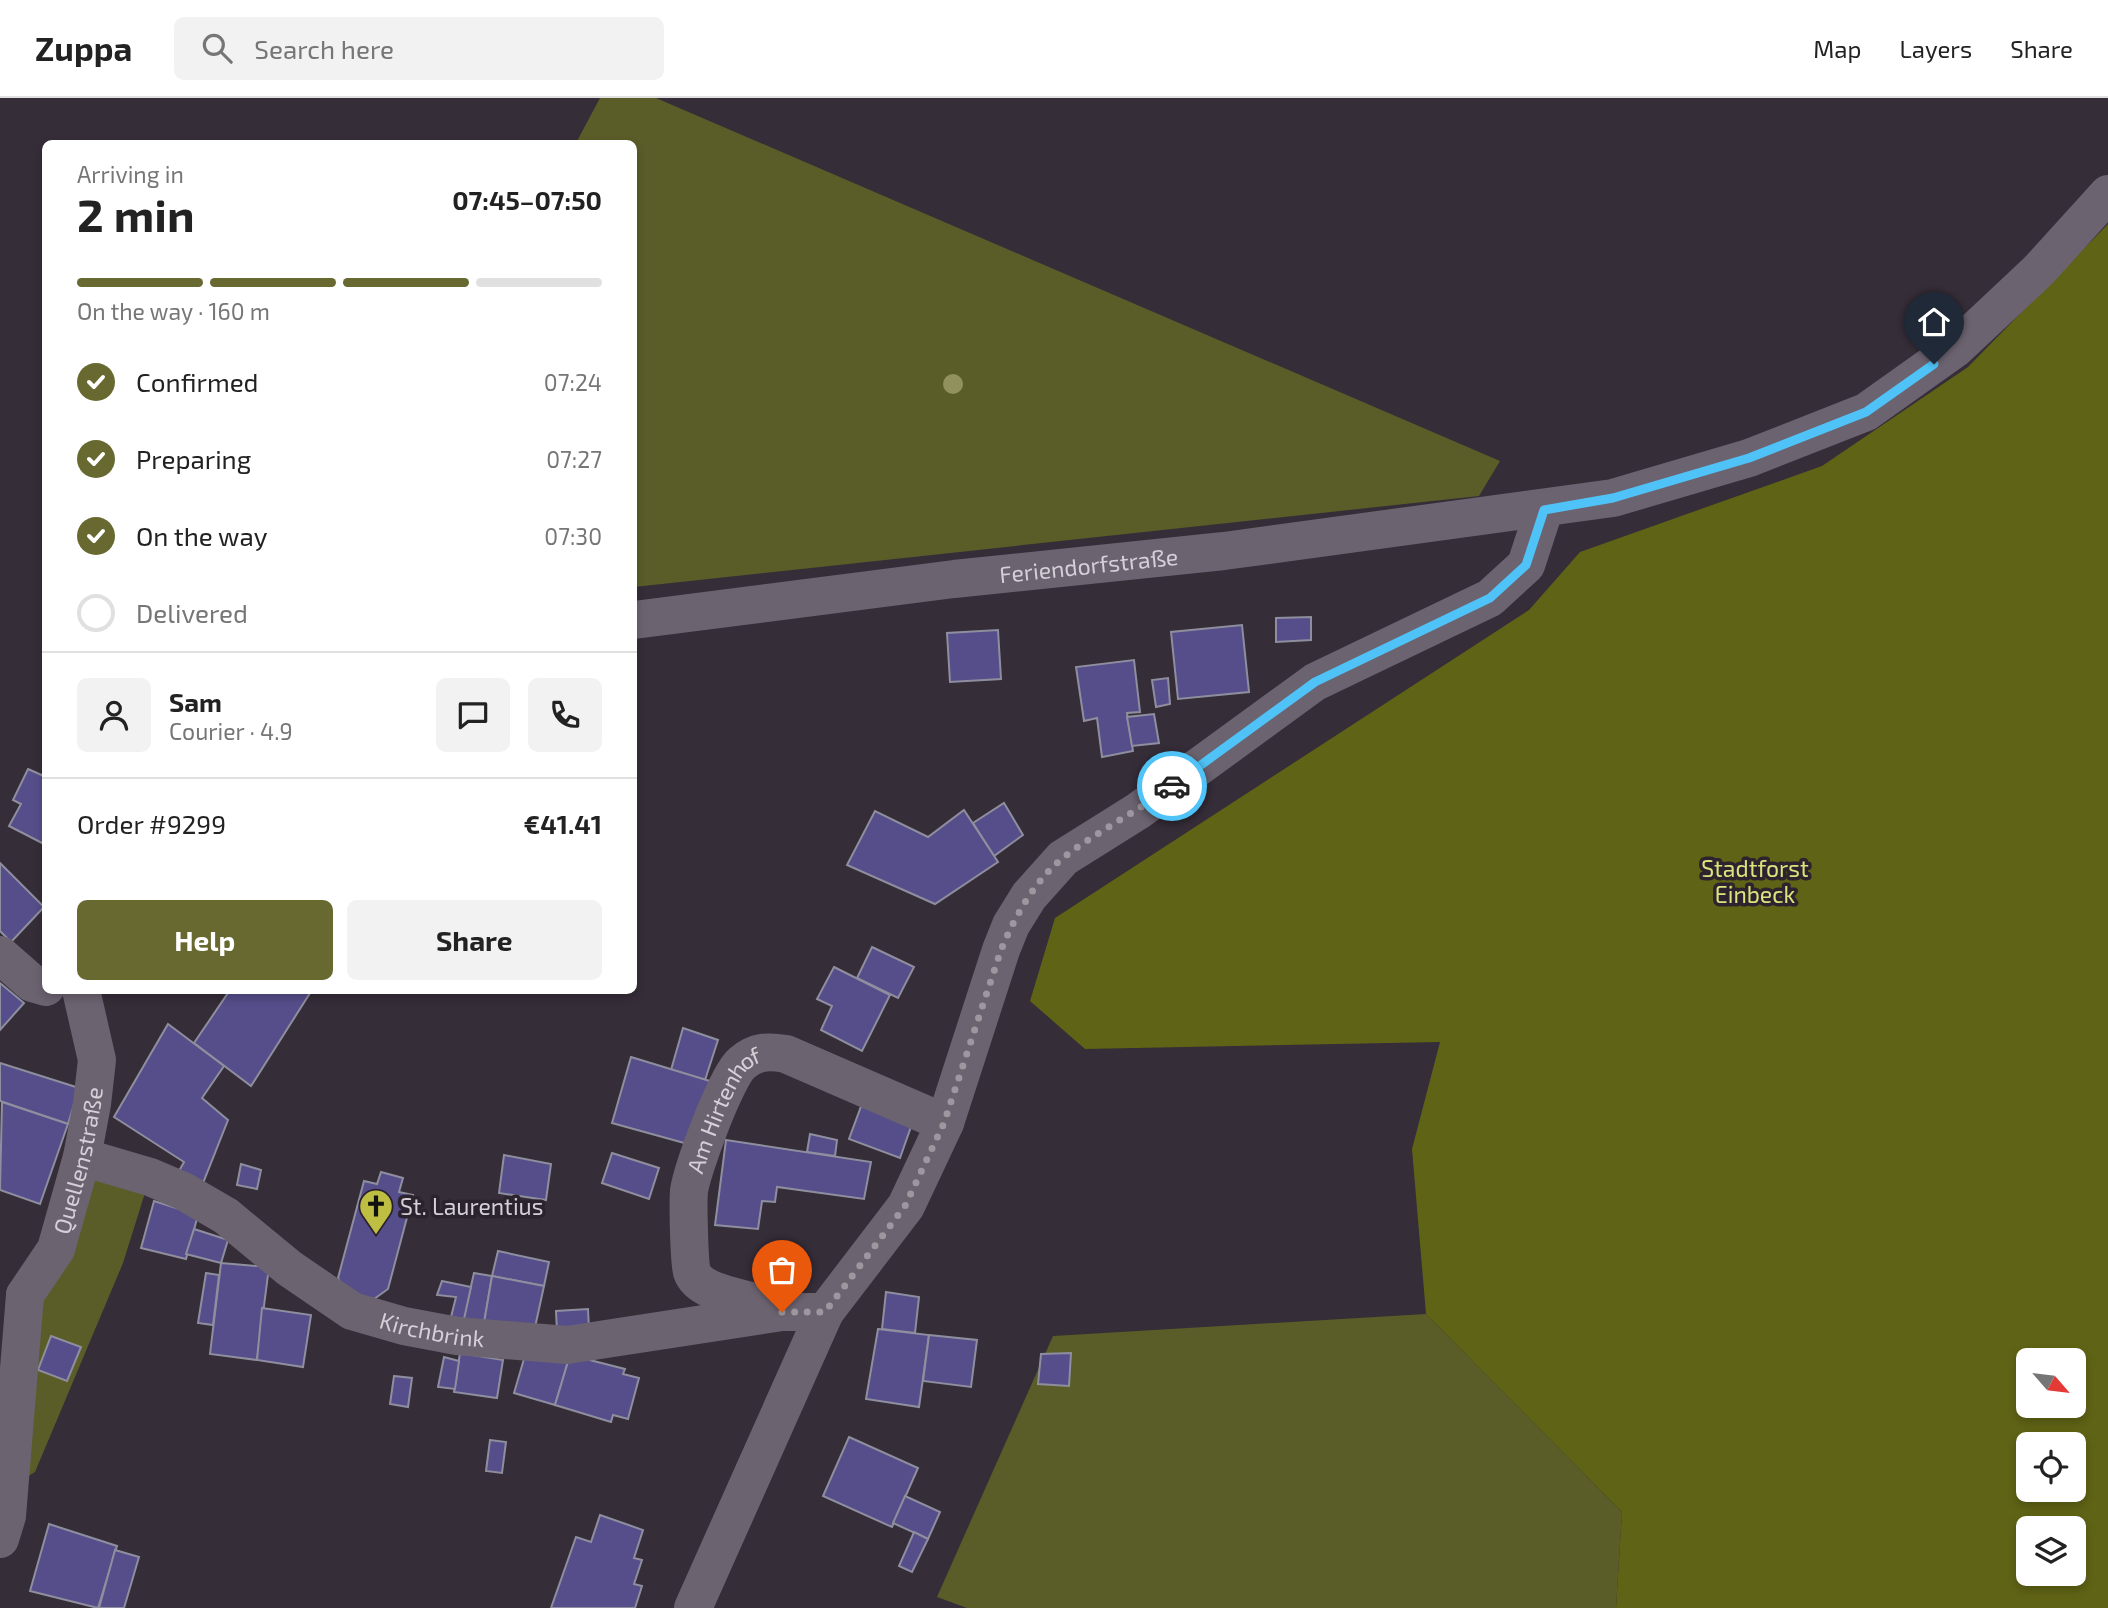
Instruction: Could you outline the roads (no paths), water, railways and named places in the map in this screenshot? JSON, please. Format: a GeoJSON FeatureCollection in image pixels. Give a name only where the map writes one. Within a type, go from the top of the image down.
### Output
{"type":"FeatureCollection","features":[{"type":"Feature","properties":{"kind":"street","name":"Feriendorfstraße"},"geometry":{"type":"LineString","coordinates":[[637,620],[1544,510],[1613,498],[1749,458],[1866,412],[1956,348],[2039,270],[2108,194]]}},
{"type":"Feature","properties":{"kind":"street"},"geometry":{"type":"LineString","coordinates":[[693,1608],[747,1493],[825,1312],[905,1206],[944,1123],[1011,925],[1029,896],[1063,858],[1138,811],[1315,682],[1490,598],[1526,565],[1544,510]]}},
{"type":"Feature","properties":{"kind":"street"},"geometry":{"type":"LineString","coordinates":[[0,955],[32,983],[42,986]]}},
{"type":"Feature","properties":{"kind":"street","name":"Quellenstraße"},"geometry":{"type":"LineString","coordinates":[[12,1293],[56,1249],[82,1157],[97,1060],[74,994]]}},
{"type":"Feature","properties":{"kind":"street","name":"Am Hirtenhof"},"geometry":{"type":"LineString","coordinates":[[782,1312],[761,1301],[719,1293],[702,1284],[692,1272],[689,1191],[724,1090],[740,1064],[762,1051],[786,1054],[944,1123]]}},
{"type":"Feature","properties":{"kind":"street","name":"Kirchbrink"},"geometry":{"type":"LineString","coordinates":[[82,1157],[150,1177],[183,1191],[226,1216],[289,1268],[352,1311],[404,1326],[457,1336],[567,1345],[782,1312],[825,1312]]}},
{"type":"Feature","properties":{"kind":"street"},"geometry":{"type":"LineString","coordinates":[[0,1539],[8,1516],[12,1293]]}},
{"type":"Feature","properties":{"kind":"place","name":"St. Laurentius"},"geometry":{"type":"Point","coordinates":[376,1236]}},
{"type":"Feature","properties":{"kind":"park label","name":"Stadtforst Einbeck"},"geometry":{"type":"Point","coordinates":[1755,881]}}]}
